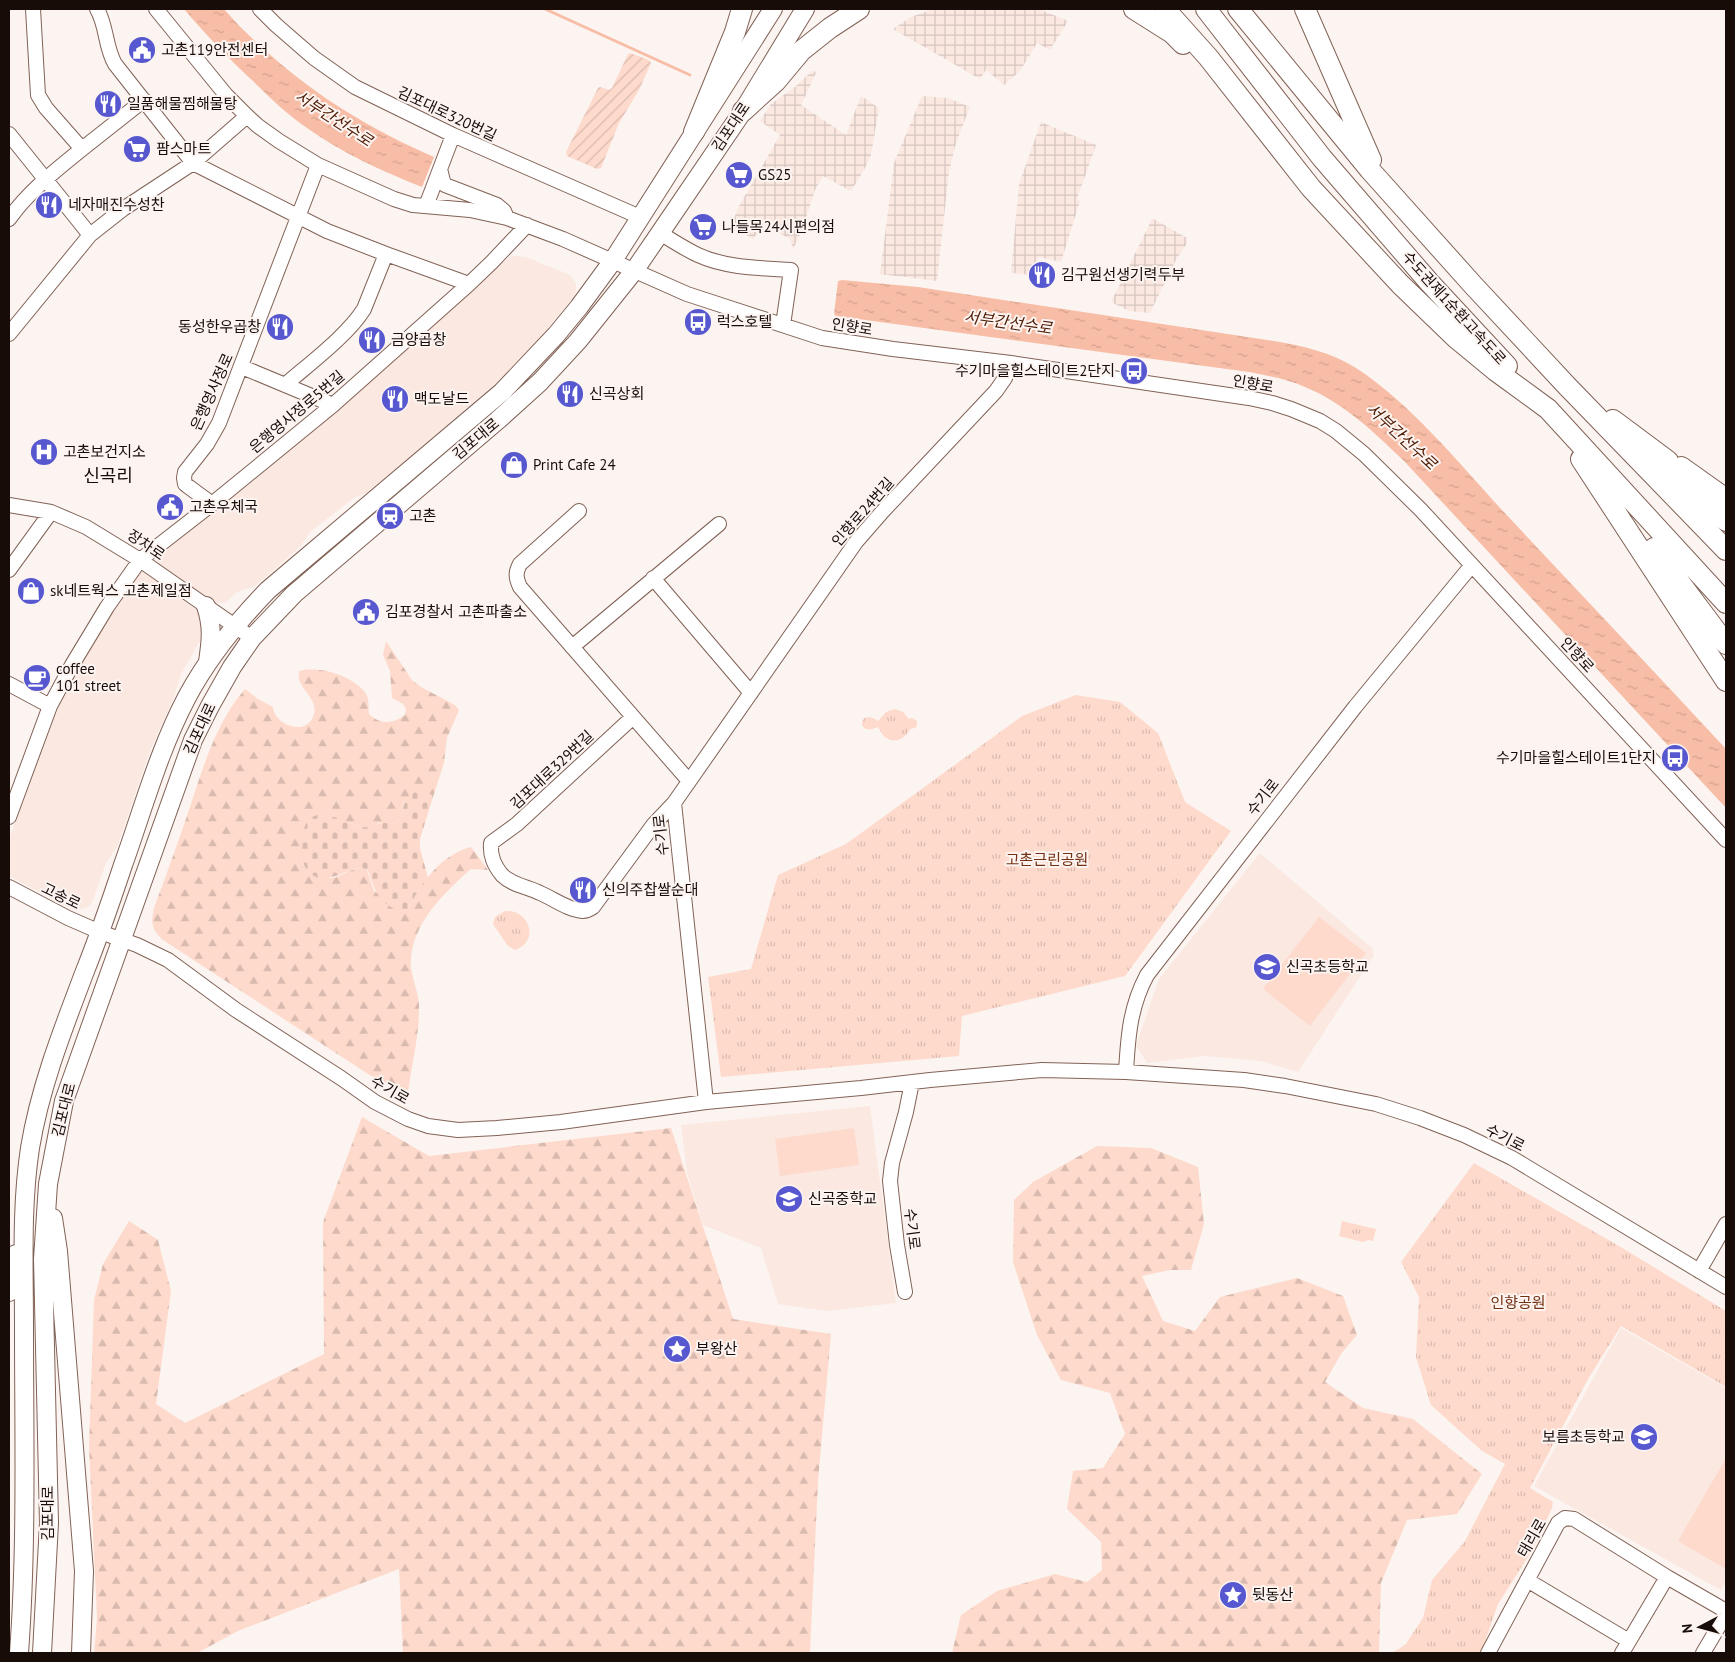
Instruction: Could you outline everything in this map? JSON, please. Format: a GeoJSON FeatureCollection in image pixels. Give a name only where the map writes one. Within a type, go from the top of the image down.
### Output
{"type":"FeatureCollection","features":[{"type":"Feature","properties":{"kind":"highway"},"geometry":{"type":"LineString","coordinates":[[694,132],[736,32],[742,9]]}},
{"type":"Feature","properties":{"kind":"highway"},"geometry":{"type":"LineString","coordinates":[[742,111],[776,81],[802,51],[830,28],[859,9]]}},
{"type":"Feature","properties":{"kind":"highway"},"geometry":{"type":"LineString","coordinates":[[1134,9],[1172,33],[1230,86]]}},
{"type":"Feature","properties":{"kind":"highway"},"geometry":{"type":"LineString","coordinates":[[1165,9],[1208,57],[1311,188],[1400,284],[1456,338],[1496,371],[1548,409],[1726,603]]}},
{"type":"Feature","properties":{"kind":"highway","name":"수도권제1순환고속도로"},"geometry":{"type":"LineString","coordinates":[[1206,9],[1322,158],[1477,335],[1548,409],[1726,585]]}},
{"type":"Feature","properties":{"kind":"highway","name":"수도권제1순환고속도로"},"geometry":{"type":"LineString","coordinates":[[1238,9],[1381,183],[1473,285],[1567,386],[1726,550]]}},
{"type":"Feature","properties":{"kind":"highway"},"geometry":{"type":"LineString","coordinates":[[1254,9],[1332,123]]}},
{"type":"Feature","properties":{"kind":"highway"},"geometry":{"type":"LineString","coordinates":[[1305,9],[1381,183]]}},
{"type":"Feature","properties":{"kind":"highway"},"geometry":{"type":"LineString","coordinates":[[1567,386],[1726,489]]}},
{"type":"Feature","properties":{"kind":"highway"},"geometry":{"type":"LineString","coordinates":[[1567,386],[1726,494]]}},
{"type":"Feature","properties":{"kind":"highway"},"geometry":{"type":"LineString","coordinates":[[1567,386],[1726,499]]}},
{"type":"Feature","properties":{"kind":"highway"},"geometry":{"type":"LineString","coordinates":[[1567,386],[1726,504]]}},
{"type":"Feature","properties":{"kind":"highway"},"geometry":{"type":"LineString","coordinates":[[1567,386],[1726,510]]}},
{"type":"Feature","properties":{"kind":"highway"},"geometry":{"type":"LineString","coordinates":[[1567,386],[1726,515]]}},
{"type":"Feature","properties":{"kind":"highway"},"geometry":{"type":"LineString","coordinates":[[1567,386],[1726,521]]}},
{"type":"Feature","properties":{"kind":"highway"},"geometry":{"type":"LineString","coordinates":[[1548,409],[1726,613]]}},
{"type":"Feature","properties":{"kind":"highway"},"geometry":{"type":"LineString","coordinates":[[1548,409],[1726,623]]}},
{"type":"Feature","properties":{"kind":"highway"},"geometry":{"type":"LineString","coordinates":[[1548,409],[1726,633]]}},
{"type":"Feature","properties":{"kind":"highway"},"geometry":{"type":"LineString","coordinates":[[1548,409],[1726,644]]}},
{"type":"Feature","properties":{"kind":"highway"},"geometry":{"type":"LineString","coordinates":[[1548,409],[1726,656]]}},
{"type":"Feature","properties":{"kind":"highway"},"geometry":{"type":"LineString","coordinates":[[1548,409],[1726,668]]}},
{"type":"Feature","properties":{"kind":"highway"},"geometry":{"type":"LineString","coordinates":[[1548,409],[1726,681]]}},
{"type":"Feature","properties":{"kind":"main road","name":"김포대로"},"geometry":{"type":"LineString","coordinates":[[19,1653],[25,1520],[24,1209],[30,1149],[45,1084],[64,1026],[100,932],[172,730],[188,696],[207,664],[235,626],[268,590],[502,392],[579,307],[612,262],[773,9]]}},
{"type":"Feature","properties":{"kind":"main road","name":"김포대로"},"geometry":{"type":"LineString","coordinates":[[42,1653],[49,1523],[43,1259],[48,1184],[64,1101],[193,740],[232,667],[252,638],[300,589],[540,382],[578,341],[634,271],[660,233],[742,111],[805,9]]}},
{"type":"Feature","properties":{"kind":"main road"},"geometry":{"type":"LineString","coordinates":[[206,606],[211,632],[207,664]]}},
{"type":"Feature","properties":{"kind":"main road"},"geometry":{"type":"LineString","coordinates":[[48,1184],[58,1251],[83,1562],[81,1653]]}},
{"type":"Feature","properties":{"kind":"main road"},"geometry":{"type":"LineString","coordinates":[[9,1292],[24,1209]]}},
{"type":"Feature","properties":{"kind":"street"},"geometry":{"type":"LineString","coordinates":[[34,9],[38,95],[46,108],[82,149]]}},
{"type":"Feature","properties":{"kind":"street"},"geometry":{"type":"LineString","coordinates":[[97,9],[104,24],[112,58],[193,162],[327,231],[469,284]]}},
{"type":"Feature","properties":{"kind":"street"},"geometry":{"type":"LineString","coordinates":[[156,9],[221,89],[247,116],[279,141],[318,164],[394,199],[413,205],[482,212],[507,218],[563,239],[612,262]]}},
{"type":"Feature","properties":{"kind":"street","name":"김포대로320번길"},"geometry":{"type":"LineString","coordinates":[[260,9],[299,46],[336,74],[376,98],[453,136],[640,217]]}},
{"type":"Feature","properties":{"kind":"street"},"geometry":{"type":"LineString","coordinates":[[12,209],[46,178],[144,100]]}},
{"type":"Feature","properties":{"kind":"street"},"geometry":{"type":"LineString","coordinates":[[9,334],[68,259],[90,235],[118,212],[193,162],[247,116]]}},
{"type":"Feature","properties":{"kind":"street"},"geometry":{"type":"LineString","coordinates":[[9,134],[90,235]]}},
{"type":"Feature","properties":{"kind":"street"},"geometry":{"type":"LineString","coordinates":[[426,206],[453,136]]}},
{"type":"Feature","properties":{"kind":"street","name":"은행영사정로"},"geometry":{"type":"LineString","coordinates":[[212,504],[185,484],[185,472],[216,430],[242,367],[318,164]]}},
{"type":"Feature","properties":{"kind":"street"},"geometry":{"type":"LineString","coordinates":[[440,169],[445,185],[496,205],[504,211],[507,218]]}},
{"type":"Feature","properties":{"kind":"street","name":"은행영사정로5번길"},"geometry":{"type":"LineString","coordinates":[[9,817],[50,706],[67,673],[107,607],[140,560],[212,504],[333,404],[469,284],[527,225]]}},
{"type":"Feature","properties":{"kind":"street"},"geometry":{"type":"LineString","coordinates":[[660,233],[699,255],[715,261],[736,265],[791,270],[783,325]]}},
{"type":"Feature","properties":{"kind":"street","name":"은행영사정로5번길"},"geometry":{"type":"LineString","coordinates":[[286,384],[360,316],[386,254]]}},
{"type":"Feature","properties":{"kind":"street","name":"인향로"},"geometry":{"type":"LineString","coordinates":[[612,262],[709,303],[810,335],[839,342],[1011,363],[1248,398],[1272,402],[1320,421],[1350,442],[1421,510],[1726,840]]}},
{"type":"Feature","properties":{"kind":"street","name":"인향로24번길"},"geometry":{"type":"LineString","coordinates":[[491,843],[490,852],[492,860],[503,875],[512,882],[581,911],[587,911],[593,907],[659,817],[674,803],[856,542],[996,391],[1005,378],[1011,363]]}},
{"type":"Feature","properties":{"kind":"street"},"geometry":{"type":"LineString","coordinates":[[242,367],[333,404]]}},
{"type":"Feature","properties":{"kind":"street","name":"장차로"},"geometry":{"type":"LineString","coordinates":[[9,505],[51,512],[86,528],[140,560],[252,638]]}},
{"type":"Feature","properties":{"kind":"street"},"geometry":{"type":"LineString","coordinates":[[579,511],[520,564],[516,570],[520,587],[689,781]]}},
{"type":"Feature","properties":{"kind":"street"},"geometry":{"type":"LineString","coordinates":[[9,570],[51,512]]}},
{"type":"Feature","properties":{"kind":"street"},"geometry":{"type":"LineString","coordinates":[[572,647],[719,524]]}},
{"type":"Feature","properties":{"kind":"street","name":"수기로"},"geometry":{"type":"LineString","coordinates":[[1126,1072],[1128,1038],[1133,1011],[1138,992],[1147,975],[1355,706],[1472,565]]}},
{"type":"Feature","properties":{"kind":"street"},"geometry":{"type":"LineString","coordinates":[[653,578],[751,693]]}},
{"type":"Feature","properties":{"kind":"street"},"geometry":{"type":"LineString","coordinates":[[9,684],[50,706]]}},
{"type":"Feature","properties":{"kind":"street","name":"김포대로329번길"},"geometry":{"type":"LineString","coordinates":[[491,843],[517,824],[633,717]]}},
{"type":"Feature","properties":{"kind":"street","name":"수기로"},"geometry":{"type":"LineString","coordinates":[[674,803],[706,1102]]}},
{"type":"Feature","properties":{"kind":"street","name":"고송로"},"geometry":{"type":"LineString","coordinates":[[9,886],[68,918],[100,932]]}},
{"type":"Feature","properties":{"kind":"street","name":"수기로"},"geometry":{"type":"LineString","coordinates":[[100,932],[122,939],[168,960],[236,1010],[333,1072],[375,1102],[408,1119],[428,1126],[444,1129],[481,1130],[561,1122],[706,1102],[1042,1070],[1070,1069],[1244,1080],[1376,1104],[1464,1135],[1512,1158],[1726,1287]]}},
{"type":"Feature","properties":{"kind":"street","name":"수기로"},"geometry":{"type":"LineString","coordinates":[[905,1292],[897,1245],[890,1182],[892,1163],[912,1082]]}},
{"type":"Feature","properties":{"kind":"street"},"geometry":{"type":"LineString","coordinates":[[1698,1271],[1726,1224]]}},
{"type":"Feature","properties":{"kind":"street","name":"태리로"},"geometry":{"type":"LineString","coordinates":[[1488,1653],[1558,1523],[1569,1518],[1726,1613],[1703,1653]]}},
{"type":"Feature","properties":{"kind":"street"},"geometry":{"type":"LineString","coordinates":[[1526,1580],[1625,1647],[1667,1577]]}},
{"type":"Feature","properties":{"kind":"shaded area"},"geometry":{"type":"Polygon","coordinates":[[[933,9],[1039,9],[1068,21],[1050,50],[1037,43],[1020,71],[1004,85],[986,70],[980,79],[893,29],[911,17],[933,9]]]}},
{"type":"Feature","properties":{"kind":"shaded area"},"geometry":{"type":"Polygon","coordinates":[[[812,71],[816,73],[801,105],[846,135],[861,96],[879,108],[871,155],[864,170],[851,191],[823,176],[815,190],[801,233],[793,249],[790,239],[763,224],[753,239],[731,226],[739,206],[780,135],[760,121],[771,104],[795,87],[812,71]]]}},
{"type":"Feature","properties":{"kind":"shaded area"},"geometry":{"type":"Polygon","coordinates":[[[922,96],[948,98],[970,107],[956,143],[949,172],[937,281],[880,274],[894,163],[922,96]]]}},
{"type":"Feature","properties":{"kind":"shaded area"},"geometry":{"type":"Polygon","coordinates":[[[1041,122],[1096,145],[1077,199],[1080,201],[1061,262],[1038,257],[1034,275],[1011,273],[1019,184],[1041,122]]]}},
{"type":"Feature","properties":{"kind":"shaded area"},"geometry":{"type":"Polygon","coordinates":[[[1152,219],[1187,238],[1187,243],[1176,260],[1150,313],[1129,311],[1111,302],[1152,219]]]}},
{"type":"Feature","properties":{"kind":"shaded area"},"geometry":{"type":"Polygon","coordinates":[[[513,256],[526,257],[570,275],[576,284],[576,289],[575,295],[549,327],[498,381],[369,492],[354,498],[311,531],[300,547],[255,586],[237,592],[226,602],[214,602],[159,565],[156,560],[162,551],[344,404],[493,271],[513,256]]]}},
{"type":"Feature","properties":{"kind":"shaded area"},"geometry":{"type":"Polygon","coordinates":[[[142,572],[204,615],[206,630],[181,674],[174,697],[150,751],[117,847],[106,863],[93,900],[86,908],[71,909],[9,876],[9,839],[54,711],[70,679],[133,577],[142,572]]]}},
{"type":"Feature","properties":{"kind":"shaded area","name":"신곡초등학교"},"geometry":{"type":"Polygon","coordinates":[[[1260,853],[1372,948],[1374,955],[1298,1072],[1261,1061],[1204,1056],[1147,1063],[1136,1045],[1159,979],[1260,853]]]}},
{"type":"Feature","properties":{"kind":"shaded area","name":"신곡중학교"},"geometry":{"type":"Polygon","coordinates":[[[870,1106],[896,1303],[827,1311],[778,1304],[761,1248],[703,1225],[687,1173],[681,1125],[870,1106]]]}},
{"type":"Feature","properties":{"kind":"shaded area","name":"보름초등학교"},"geometry":{"type":"Polygon","coordinates":[[[1621,1328],[1726,1388],[1726,1581],[1721,1590],[1534,1486],[1621,1328]]]}},
{"type":"Feature","properties":{"kind":"green space"},"geometry":{"type":"Polygon","coordinates":[[[630,53],[649,60],[651,63],[639,90],[619,123],[601,168],[597,169],[567,156],[566,152],[598,88],[609,90],[612,88],[630,53]]]}},
{"type":"Feature","properties":{"kind":"green space"},"geometry":{"type":"Polygon","coordinates":[[[386,641],[412,680],[421,687],[455,705],[459,710],[447,738],[444,763],[433,797],[430,794],[404,802],[401,818],[397,823],[379,823],[370,827],[362,827],[323,814],[301,855],[303,864],[310,873],[325,877],[333,878],[359,868],[367,870],[374,891],[409,909],[433,871],[450,856],[460,851],[471,847],[488,870],[471,869],[449,889],[429,912],[415,939],[411,968],[419,1005],[419,1020],[408,1094],[368,1074],[163,940],[156,933],[152,922],[154,908],[211,747],[226,717],[245,689],[273,707],[278,719],[288,725],[300,727],[310,722],[315,710],[314,704],[301,683],[299,671],[316,670],[334,673],[351,680],[366,693],[369,714],[373,718],[382,722],[391,722],[405,715],[406,709],[403,704],[392,698],[390,671],[383,655],[386,641]]]}},
{"type":"Feature","properties":{"kind":"green space","name":"고촌근린공원"},"geometry":{"type":"Polygon","coordinates":[[[1076,695],[1120,702],[1158,733],[1185,802],[1231,831],[1125,976],[962,1016],[959,1056],[721,1077],[708,977],[751,969],[778,875],[846,844],[1022,716],[1076,695]]]}},
{"type":"Feature","properties":{"kind":"green space"},"geometry":{"type":"Polygon","coordinates":[[[895,709],[903,712],[909,719],[912,718],[917,721],[917,726],[910,729],[900,739],[889,739],[883,735],[878,727],[865,729],[863,726],[863,720],[866,718],[878,721],[886,712],[895,709]]]}},
{"type":"Feature","properties":{"kind":"green space"},"geometry":{"type":"Polygon","coordinates":[[[415,792],[427,793],[433,797],[420,839],[420,848],[428,878],[415,896],[409,909],[400,912],[382,900],[375,890],[368,870],[356,869],[330,878],[323,878],[313,876],[306,869],[301,856],[301,844],[305,826],[310,819],[316,815],[331,816],[365,827],[380,823],[397,823],[402,815],[404,803],[415,792]]]}},
{"type":"Feature","properties":{"kind":"green space"},"geometry":{"type":"Polygon","coordinates":[[[505,911],[521,915],[529,927],[528,940],[523,946],[515,950],[508,946],[493,924],[495,917],[505,911]]]}},
{"type":"Feature","properties":{"kind":"green space"},"geometry":{"type":"Polygon","coordinates":[[[1319,917],[1366,953],[1310,1026],[1263,989],[1319,917]]]}},
{"type":"Feature","properties":{"kind":"green space"},"geometry":{"type":"Polygon","coordinates":[[[362,1117],[429,1156],[671,1128],[733,1319],[831,1334],[818,1481],[810,1653],[403,1653],[399,1569],[238,1631],[197,1653],[94,1653],[97,1618],[89,1447],[94,1300],[103,1264],[129,1221],[158,1240],[171,1291],[156,1404],[185,1423],[324,1354],[323,1222],[362,1117]]]}},
{"type":"Feature","properties":{"kind":"green space"},"geometry":{"type":"Polygon","coordinates":[[[854,1128],[859,1165],[780,1176],[775,1139],[854,1128]]]}},
{"type":"Feature","properties":{"kind":"green space"},"geometry":{"type":"Polygon","coordinates":[[[1097,1146],[1151,1148],[1198,1167],[1204,1224],[1191,1270],[1170,1270],[1142,1276],[1163,1321],[1195,1331],[1220,1297],[1297,1278],[1343,1296],[1357,1335],[1341,1354],[1325,1382],[1363,1408],[1413,1419],[1482,1474],[1457,1514],[1407,1520],[1381,1583],[1379,1653],[952,1653],[961,1615],[997,1591],[1055,1574],[1087,1582],[1102,1570],[1101,1542],[1067,1509],[1073,1471],[1103,1468],[1125,1434],[1110,1393],[1061,1380],[1037,1335],[1013,1262],[1014,1200],[1033,1182],[1097,1146]]]}},
{"type":"Feature","properties":{"kind":"green space","name":"인향공원"},"geometry":{"type":"Polygon","coordinates":[[[1474,1163],[1619,1246],[1726,1311],[1726,1387],[1621,1326],[1588,1379],[1530,1488],[1553,1502],[1552,1508],[1533,1549],[1498,1604],[1481,1653],[1392,1653],[1405,1645],[1423,1618],[1432,1580],[1465,1541],[1505,1464],[1482,1451],[1431,1405],[1416,1357],[1419,1297],[1401,1262],[1474,1163]]]}},
{"type":"Feature","properties":{"kind":"green space"},"geometry":{"type":"Polygon","coordinates":[[[1342,1221],[1376,1229],[1373,1241],[1363,1242],[1339,1236],[1342,1221]]]}},
{"type":"Feature","properties":{"kind":"green space"},"geometry":{"type":"Polygon","coordinates":[[[1726,1458],[1726,1569],[1678,1541],[1726,1458]]]}},
{"type":"Feature","properties":{"kind":"water","name":"서부간선수로"},"geometry":{"type":"Polygon","coordinates":[[[184,9],[224,9],[267,52],[305,84],[367,124],[434,157],[422,187],[377,168],[348,153],[300,123],[273,101],[236,65],[184,9]]]}},
{"type":"Feature","properties":{"kind":"water","name":"서부간선수로"},"geometry":{"type":"Polygon","coordinates":[[[838,281],[918,287],[1274,341],[1316,350],[1346,362],[1376,382],[1433,434],[1726,749],[1726,808],[1404,461],[1370,429],[1333,401],[1292,382],[1249,372],[836,316],[834,314],[838,281]]]}},
{"type":"Feature","properties":{"kind":"waterway"},"geometry":{"type":"LineString","coordinates":[[545,9],[690,75]]}},
{"type":"Feature","properties":{"kind":"place","name":"고촌119안전센터"},"geometry":{"type":"Point","coordinates":[142,50]}},
{"type":"Feature","properties":{"kind":"place","name":"일품해물찜해물탕"},"geometry":{"type":"Point","coordinates":[108,104]}},
{"type":"Feature","properties":{"kind":"place","name":"팜스마트"},"geometry":{"type":"Point","coordinates":[137,149]}},
{"type":"Feature","properties":{"kind":"place","name":"GS25"},"geometry":{"type":"Point","coordinates":[739,175]}},
{"type":"Feature","properties":{"kind":"place","name":"네자매진수성찬"},"geometry":{"type":"Point","coordinates":[49,205]}},
{"type":"Feature","properties":{"kind":"place","name":"나들목24시편의점"},"geometry":{"type":"Point","coordinates":[703,227]}},
{"type":"Feature","properties":{"kind":"place","name":"김구원선생기력두부"},"geometry":{"type":"Point","coordinates":[1042,275]}},
{"type":"Feature","properties":{"kind":"place","name":"럭스호텔"},"geometry":{"type":"Point","coordinates":[698,322]}},
{"type":"Feature","properties":{"kind":"place","name":"동성한우곱창"},"geometry":{"type":"Point","coordinates":[280,327]}},
{"type":"Feature","properties":{"kind":"place","name":"금양곱창"},"geometry":{"type":"Point","coordinates":[372,340]}},
{"type":"Feature","properties":{"kind":"place","name":"수기마을힐스테이트2단지"},"geometry":{"type":"Point","coordinates":[1134,371]}},
{"type":"Feature","properties":{"kind":"place","name":"신곡상회"},"geometry":{"type":"Point","coordinates":[570,394]}},
{"type":"Feature","properties":{"kind":"place","name":"맥도날드"},"geometry":{"type":"Point","coordinates":[395,399]}},
{"type":"Feature","properties":{"kind":"place","name":"고촌보건지소"},"geometry":{"type":"Point","coordinates":[44,452]}},
{"type":"Feature","properties":{"kind":"place","name":"Print Cafe 24"},"geometry":{"type":"Point","coordinates":[514,465]}},
{"type":"Feature","properties":{"kind":"place","name":"고촌우체국"},"geometry":{"type":"Point","coordinates":[170,507]}},
{"type":"Feature","properties":{"kind":"place","name":"고촌"},"geometry":{"type":"Point","coordinates":[390,516]}},
{"type":"Feature","properties":{"kind":"place","name":"sk네트웍스 고촌제일점"},"geometry":{"type":"Point","coordinates":[31,591]}},
{"type":"Feature","properties":{"kind":"place","name":"김포경찰서 고촌파출소"},"geometry":{"type":"Point","coordinates":[366,612]}},
{"type":"Feature","properties":{"kind":"place","name":"coffee 101 street"},"geometry":{"type":"Point","coordinates":[37,678]}},
{"type":"Feature","properties":{"kind":"place","name":"수기마을힐스테이트1단지"},"geometry":{"type":"Point","coordinates":[1675,758]}},
{"type":"Feature","properties":{"kind":"place","name":"신의주찹쌀순대"},"geometry":{"type":"Point","coordinates":[583,890]}},
{"type":"Feature","properties":{"kind":"place","name":"신곡초등학교"},"geometry":{"type":"Point","coordinates":[1267,967]}},
{"type":"Feature","properties":{"kind":"place","name":"신곡중학교"},"geometry":{"type":"Point","coordinates":[789,1199]}},
{"type":"Feature","properties":{"kind":"place","name":"부왕산"},"geometry":{"type":"Point","coordinates":[677,1349]}},
{"type":"Feature","properties":{"kind":"place","name":"보름초등학교"},"geometry":{"type":"Point","coordinates":[1644,1437]}},
{"type":"Feature","properties":{"kind":"place","name":"뒷동산"},"geometry":{"type":"Point","coordinates":[1233,1595]}},
{"type":"Feature","properties":{"kind":"district","name":"신곡리"},"geometry":{"type":"Point","coordinates":[108,476]}}]}
